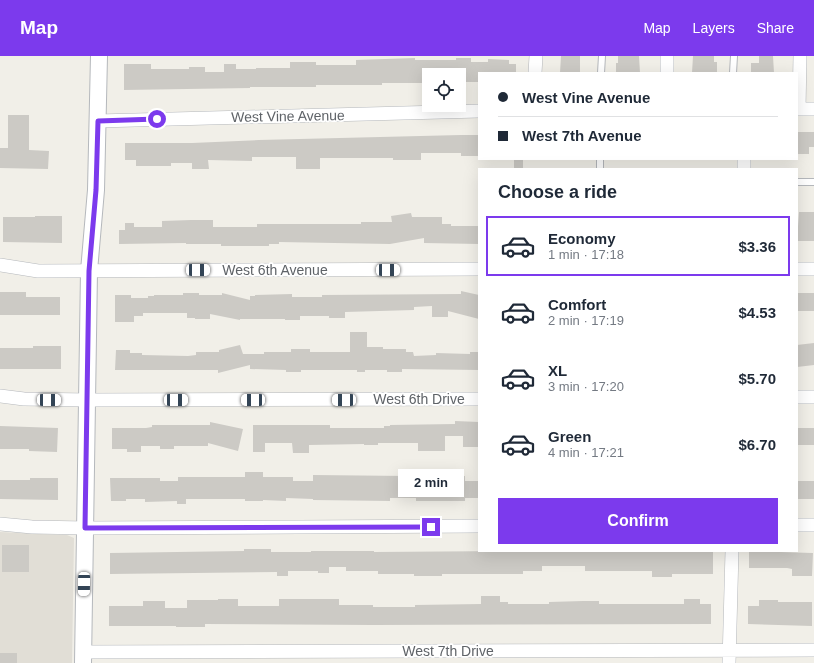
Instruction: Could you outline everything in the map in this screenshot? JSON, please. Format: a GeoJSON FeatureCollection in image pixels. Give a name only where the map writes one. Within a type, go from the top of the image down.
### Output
{"type":"FeatureCollection","features":[{"type":"Feature","properties":{"kind":"street"},"geometry":{"type":"LineString","coordinates":[[83,657],[89,271],[96,190],[99,56]]}},
{"type":"Feature","properties":{"kind":"street"},"geometry":{"type":"LineString","coordinates":[[536,56],[536,72]]}},
{"type":"Feature","properties":{"kind":"street"},"geometry":{"type":"LineString","coordinates":[[667,56],[667,72]]}},
{"type":"Feature","properties":{"kind":"street"},"geometry":{"type":"LineString","coordinates":[[800,56],[798,109],[814,109]]}},
{"type":"Feature","properties":{"kind":"street","name":"West Vine Avenue"},"geometry":{"type":"LineString","coordinates":[[98,121],[478,111]]}},
{"type":"Feature","properties":{"kind":"street","name":"West 6th Avenue"},"geometry":{"type":"LineString","coordinates":[[0,265],[38,271],[478,269]]}},
{"type":"Feature","properties":{"kind":"street"},"geometry":{"type":"LineString","coordinates":[[798,269],[814,269]]}},
{"type":"Feature","properties":{"kind":"street","name":"West 6th Drive"},"geometry":{"type":"LineString","coordinates":[[0,396],[24,399],[88,400],[478,399]]}},
{"type":"Feature","properties":{"kind":"street"},"geometry":{"type":"LineString","coordinates":[[798,397],[814,397]]}},
{"type":"Feature","properties":{"kind":"street"},"geometry":{"type":"LineString","coordinates":[[0,524],[32,527],[85,528],[478,526]]}},
{"type":"Feature","properties":{"kind":"street"},"geometry":{"type":"LineString","coordinates":[[798,525],[814,525]]}},
{"type":"Feature","properties":{"kind":"street"},"geometry":{"type":"LineString","coordinates":[[729,657],[732,552]]}},
{"type":"Feature","properties":{"kind":"street","name":"West 7th Drive"},"geometry":{"type":"LineString","coordinates":[[83,657],[729,657],[814,650]]}},
{"type":"Feature","properties":{"kind":"lane"},"geometry":{"type":"LineString","coordinates":[[601,72],[602,56]]}},
{"type":"Feature","properties":{"kind":"lane"},"geometry":{"type":"LineString","coordinates":[[733,72],[734,56]]}},
{"type":"Feature","properties":{"kind":"lane"},"geometry":{"type":"LineString","coordinates":[[798,182],[814,182]]}},
{"type":"Feature","properties":{"kind":"shaded area"},"geometry":{"type":"Polygon","coordinates":[[[0,532],[67,535],[74,538],[72,663],[0,663],[0,532]]]}},
{"type":"Feature","properties":{"kind":"building"},"geometry":{"type":"Polygon","coordinates":[[[561,56],[580,56],[580,72],[560,72],[561,56]]]}},
{"type":"Feature","properties":{"kind":"building"},"geometry":{"type":"Polygon","coordinates":[[[618,56],[639,56],[640,72],[616,72],[616,63],[618,63],[618,56]]]}},
{"type":"Feature","properties":{"kind":"building"},"geometry":{"type":"Polygon","coordinates":[[[693,56],[714,56],[714,62],[717,62],[717,72],[692,72],[693,56]]]}},
{"type":"Feature","properties":{"kind":"building"},"geometry":{"type":"Polygon","coordinates":[[[759,56],[773,56],[774,72],[751,72],[751,63],[759,63],[759,56]]]}},
{"type":"Feature","properties":{"kind":"building"},"geometry":{"type":"Polygon","coordinates":[[[415,58],[415,60],[456,60],[456,58],[471,58],[471,62],[488,62],[488,59],[509,60],[509,64],[516,64],[516,72],[478,72],[478,82],[466,82],[466,68],[422,68],[422,83],[382,83],[382,85],[316,85],[316,87],[124,90],[124,64],[151,64],[151,69],[189,69],[189,67],[205,67],[205,72],[224,72],[224,64],[236,64],[236,69],[290,68],[290,62],[316,62],[316,65],[356,65],[356,60],[415,58]]]}},
{"type":"Feature","properties":{"kind":"building"},"geometry":{"type":"Polygon","coordinates":[[[8,115],[29,115],[29,150],[49,151],[48,169],[0,168],[0,148],[8,148],[8,115]]]}},
{"type":"Feature","properties":{"kind":"building"},"geometry":{"type":"Polygon","coordinates":[[[798,132],[814,132],[814,147],[809,147],[809,154],[798,154],[798,132]]]}},
{"type":"Feature","properties":{"kind":"building"},"geometry":{"type":"Polygon","coordinates":[[[478,135],[478,156],[461,156],[461,153],[421,153],[421,160],[393,160],[393,158],[320,158],[320,169],[296,169],[296,157],[252,157],[252,161],[208,160],[209,169],[192,169],[192,163],[171,163],[171,166],[136,166],[136,160],[125,160],[125,143],[192,143],[478,135]]]}},
{"type":"Feature","properties":{"kind":"building"},"geometry":{"type":"Polygon","coordinates":[[[514,160],[523,160],[523,168],[514,168],[514,160]]]}},
{"type":"Feature","properties":{"kind":"building"},"geometry":{"type":"Polygon","coordinates":[[[799,212],[814,212],[814,241],[798,241],[799,212]]]}},
{"type":"Feature","properties":{"kind":"building"},"geometry":{"type":"Polygon","coordinates":[[[411,213],[412,217],[442,217],[442,224],[451,224],[451,226],[478,226],[478,244],[424,243],[424,238],[390,244],[279,242],[279,244],[269,244],[269,246],[221,246],[221,244],[186,243],[119,244],[119,230],[125,230],[125,223],[134,223],[134,227],[162,227],[162,221],[213,220],[213,227],[257,227],[257,224],[361,224],[361,222],[392,222],[391,216],[411,213]]]}},
{"type":"Feature","properties":{"kind":"building"},"geometry":{"type":"Polygon","coordinates":[[[62,216],[62,243],[3,242],[3,217],[62,216]]]}},
{"type":"Feature","properties":{"kind":"building"},"geometry":{"type":"Polygon","coordinates":[[[461,291],[478,295],[478,319],[448,311],[448,317],[432,317],[432,306],[414,307],[414,310],[345,312],[345,318],[329,318],[329,316],[300,316],[300,320],[240,320],[210,314],[210,319],[195,319],[187,318],[187,313],[143,313],[143,316],[134,316],[134,322],[115,322],[115,295],[131,295],[131,298],[148,298],[148,296],[154,295],[183,295],[183,293],[222,295],[222,293],[250,300],[250,296],[255,295],[292,294],[292,297],[322,297],[322,295],[461,294],[461,291]]]}},
{"type":"Feature","properties":{"kind":"building"},"geometry":{"type":"Polygon","coordinates":[[[0,292],[26,292],[26,297],[60,297],[60,315],[0,315],[0,292]]]}},
{"type":"Feature","properties":{"kind":"building"},"geometry":{"type":"Polygon","coordinates":[[[798,293],[814,293],[814,311],[798,311],[798,293]]]}},
{"type":"Feature","properties":{"kind":"building"},"geometry":{"type":"Polygon","coordinates":[[[350,332],[367,332],[367,347],[406,349],[406,352],[413,352],[414,356],[436,355],[436,353],[470,354],[470,352],[478,352],[478,370],[402,369],[402,372],[387,372],[387,370],[365,370],[365,372],[357,372],[357,370],[301,370],[301,372],[286,372],[286,370],[250,369],[250,365],[218,373],[218,370],[115,370],[116,350],[130,350],[130,353],[142,353],[142,355],[188,356],[196,355],[196,352],[219,352],[219,350],[240,345],[243,354],[291,352],[291,349],[310,349],[310,352],[350,352],[350,332]]]}},
{"type":"Feature","properties":{"kind":"building"},"geometry":{"type":"Polygon","coordinates":[[[814,343],[814,365],[798,367],[798,345],[814,343]]]}},
{"type":"Feature","properties":{"kind":"building"},"geometry":{"type":"Polygon","coordinates":[[[33,346],[61,346],[61,369],[0,369],[0,348],[33,348],[33,346]]]}},
{"type":"Feature","properties":{"kind":"building"},"geometry":{"type":"Polygon","coordinates":[[[455,421],[478,422],[478,447],[463,447],[463,436],[445,436],[445,451],[418,451],[418,443],[378,443],[378,445],[309,445],[309,453],[293,453],[292,443],[265,443],[265,452],[253,452],[253,425],[330,425],[330,428],[384,428],[384,426],[390,425],[455,424],[455,421]]]}},
{"type":"Feature","properties":{"kind":"building"},"geometry":{"type":"Polygon","coordinates":[[[210,422],[243,429],[238,451],[208,443],[208,446],[174,446],[174,449],[160,449],[160,446],[141,446],[141,452],[127,452],[127,449],[112,449],[112,428],[146,428],[152,427],[152,425],[210,425],[210,422]]]}},
{"type":"Feature","properties":{"kind":"building"},"geometry":{"type":"Polygon","coordinates":[[[0,426],[58,428],[57,452],[29,451],[29,449],[0,449],[0,426]]]}},
{"type":"Feature","properties":{"kind":"building"},"geometry":{"type":"Polygon","coordinates":[[[798,428],[814,428],[814,445],[798,445],[798,428]]]}},
{"type":"Feature","properties":{"kind":"building"},"geometry":{"type":"Polygon","coordinates":[[[245,472],[263,472],[263,477],[293,477],[293,481],[313,481],[313,475],[407,476],[407,481],[450,481],[450,476],[465,476],[465,481],[478,481],[478,498],[465,498],[465,501],[416,501],[416,498],[390,498],[390,501],[313,500],[286,498],[286,501],[186,499],[186,504],[177,504],[177,501],[145,502],[145,499],[111,501],[110,478],[160,478],[160,481],[178,481],[178,477],[245,477],[245,472]]]}},
{"type":"Feature","properties":{"kind":"building"},"geometry":{"type":"Polygon","coordinates":[[[30,478],[58,478],[58,500],[0,499],[0,480],[30,480],[30,478]]]}},
{"type":"Feature","properties":{"kind":"building"},"geometry":{"type":"Polygon","coordinates":[[[798,481],[814,481],[814,499],[798,499],[798,481]]]}},
{"type":"Feature","properties":{"kind":"building"},"geometry":{"type":"Polygon","coordinates":[[[2,545],[29,545],[29,572],[2,572],[2,545]]]}},
{"type":"Feature","properties":{"kind":"building"},"geometry":{"type":"Polygon","coordinates":[[[244,549],[271,549],[271,552],[713,552],[713,574],[672,574],[672,577],[652,577],[652,571],[585,571],[585,566],[542,566],[542,571],[523,571],[523,574],[442,574],[442,576],[378,574],[378,571],[346,571],[346,567],[329,567],[329,573],[318,573],[318,571],[288,571],[288,576],[277,576],[277,572],[110,574],[110,553],[244,551],[244,549]]]}},
{"type":"Feature","properties":{"kind":"building"},"geometry":{"type":"Polygon","coordinates":[[[749,552],[813,553],[812,576],[792,576],[792,569],[787,568],[749,568],[749,552]]]}},
{"type":"Feature","properties":{"kind":"building"},"geometry":{"type":"Polygon","coordinates":[[[481,596],[500,596],[500,602],[508,602],[508,604],[549,604],[549,602],[599,601],[599,604],[684,604],[684,599],[700,599],[700,604],[711,604],[711,624],[205,624],[205,627],[109,626],[109,606],[143,606],[143,601],[165,601],[165,608],[187,608],[187,600],[218,599],[238,599],[238,606],[279,606],[279,599],[339,599],[339,605],[415,607],[415,605],[481,604],[481,596]]]}},
{"type":"Feature","properties":{"kind":"building"},"geometry":{"type":"Polygon","coordinates":[[[759,600],[778,600],[778,602],[812,602],[812,626],[748,624],[748,606],[759,606],[759,600]]]}},
{"type":"Feature","properties":{"kind":"building"},"geometry":{"type":"Polygon","coordinates":[[[0,653],[17,653],[17,663],[0,663],[0,653]]]}},
{"type":"Feature","properties":{"kind":"route"},"geometry":{"type":"LineString","coordinates":[[157,119],[98,121],[96,190],[89,271],[85,528],[431,527]]}}]}
